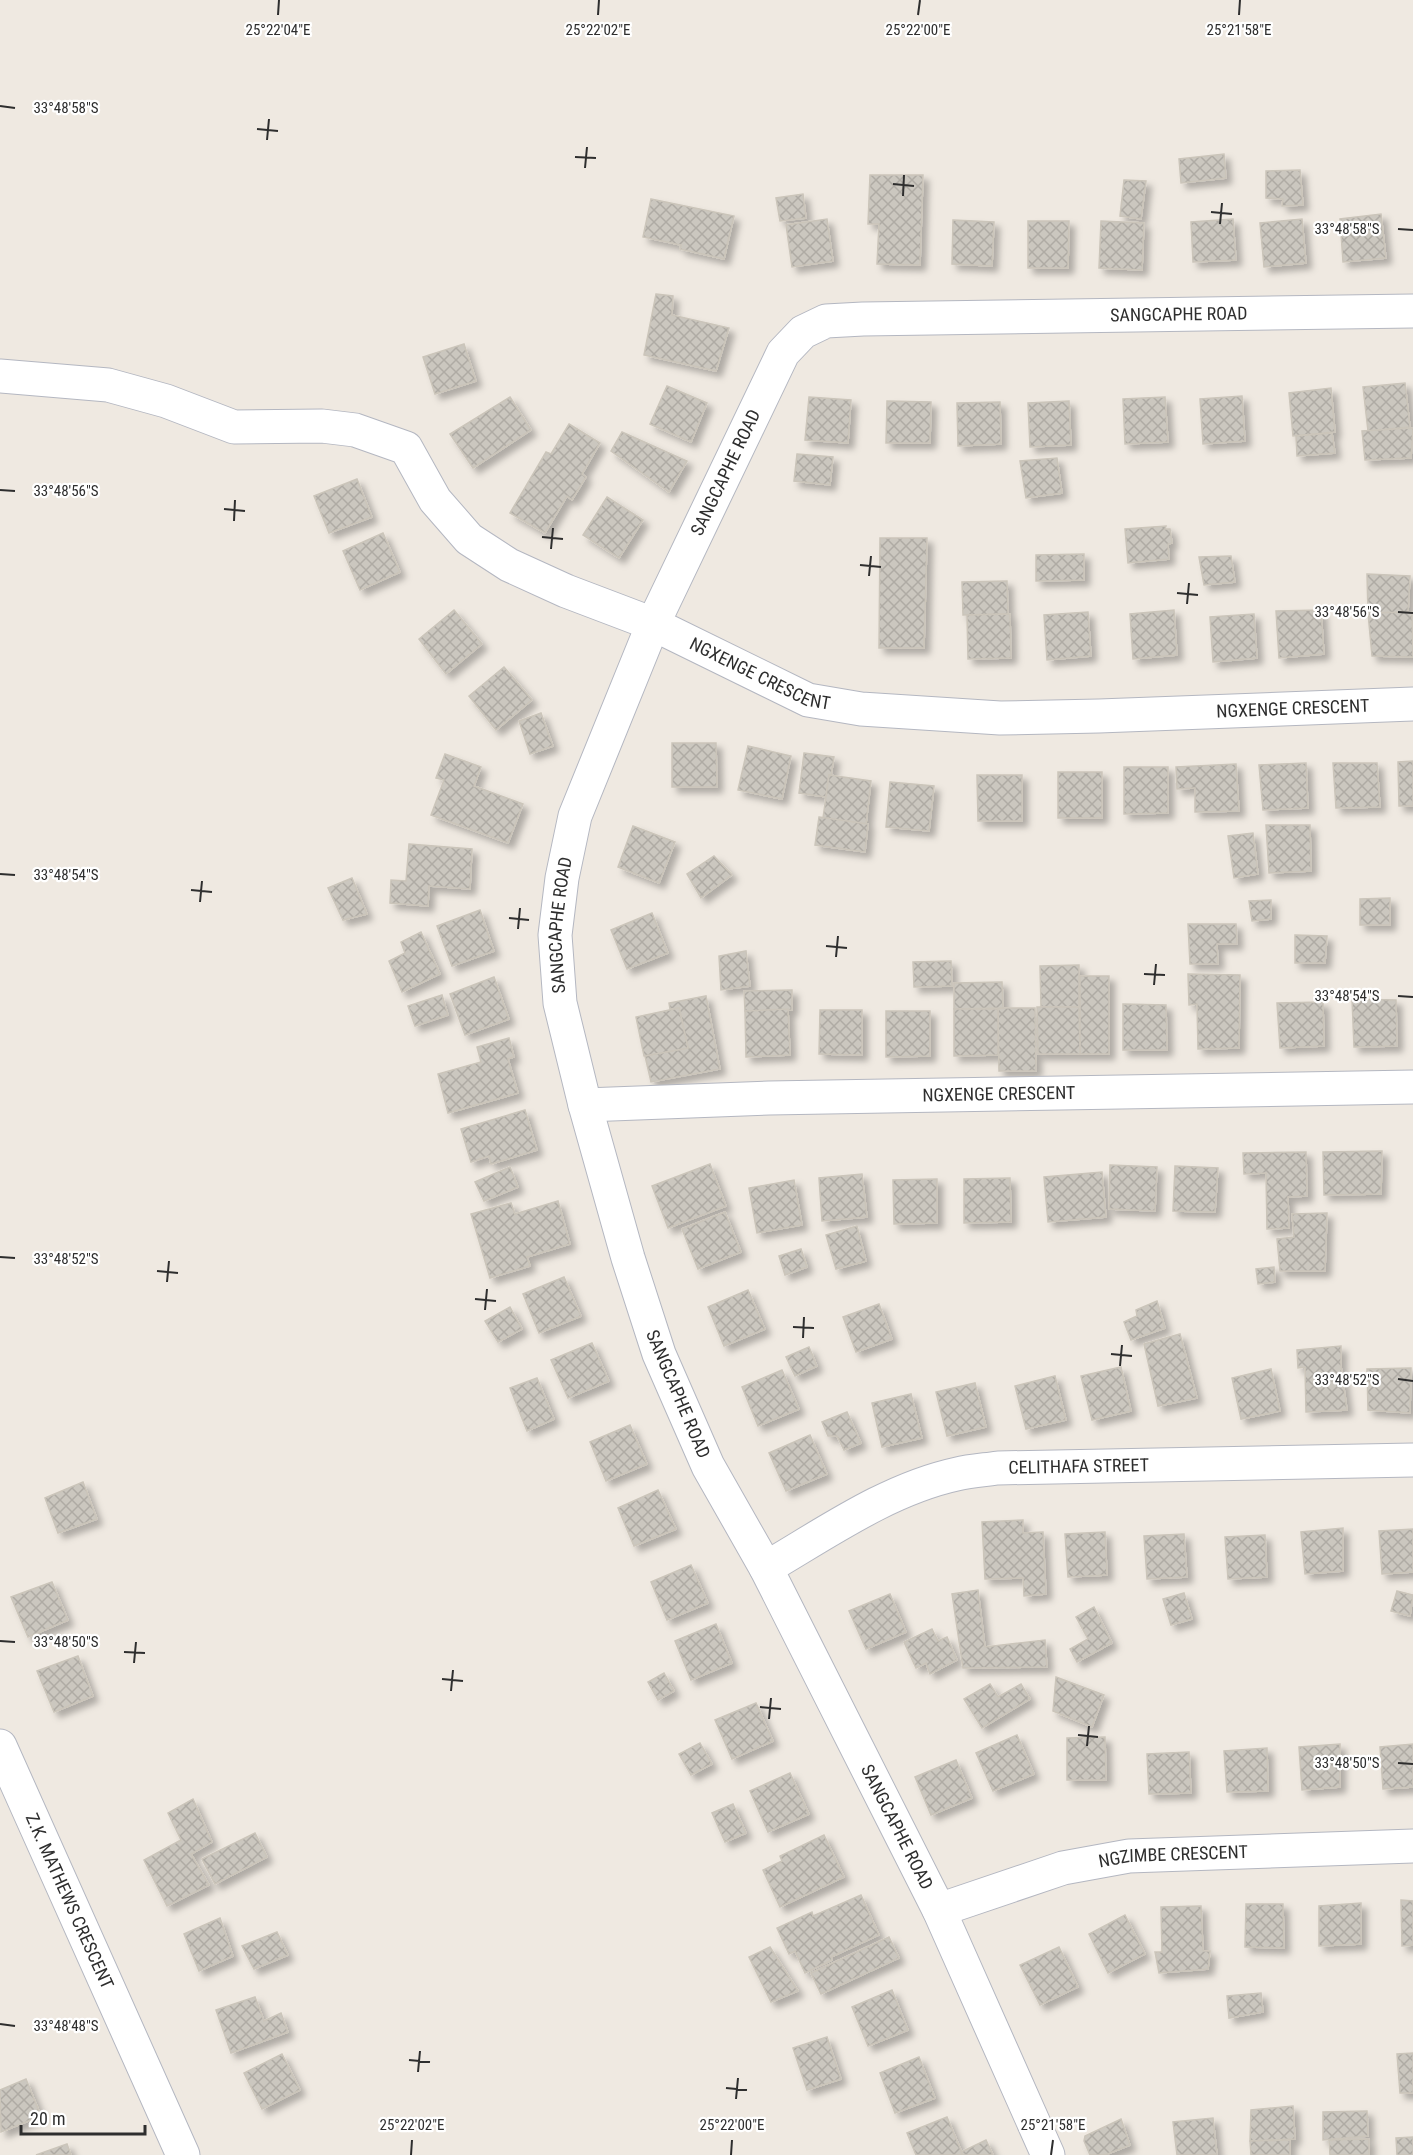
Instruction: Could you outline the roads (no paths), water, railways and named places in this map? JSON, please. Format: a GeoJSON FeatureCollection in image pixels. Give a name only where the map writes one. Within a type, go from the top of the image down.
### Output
{"type":"FeatureCollection","features":[{"type":"Feature","properties":{"kind":"street","name":"SANGCAPHE ROAD"},"geometry":{"type":"LineString","coordinates":[[1048,2155],[939,1910],[766,1568],[708,1466],[658,1354],[585,1105],[560,1003],[555,934],[562,878],[575,816],[653,624],[783,353],[803,332],[826,321],[875,318],[1413,311]]}},
{"type":"Feature","properties":{"kind":"street","name":"NGXENGE CRESCENT"},"geometry":{"type":"LineString","coordinates":[[0,376],[108,385],[166,400],[234,427],[322,426],[355,430],[406,448],[435,500],[469,539],[509,565],[566,591],[653,624],[808,700],[861,709],[1000,718],[1413,704]]}},
{"type":"Feature","properties":{"kind":"street","name":"NGXENGE CRESCENT"},"geometry":{"type":"LineString","coordinates":[[585,1105],[793,1098],[1413,1087]]}},
{"type":"Feature","properties":{"kind":"street","name":"CELITHAFA STREET"},"geometry":{"type":"LineString","coordinates":[[766,1568],[878,1503],[920,1485],[957,1474],[998,1468],[1413,1460]]}},
{"type":"Feature","properties":{"kind":"street","name":"Z.K. MATHEWS CRESCENT"},"geometry":{"type":"LineString","coordinates":[[0,1746],[183,2155]]}},
{"type":"Feature","properties":{"kind":"street","name":"NGZIMBE CRESCENT"},"geometry":{"type":"LineString","coordinates":[[939,1910],[1063,1868],[1129,1856],[1413,1846]]}}]}
